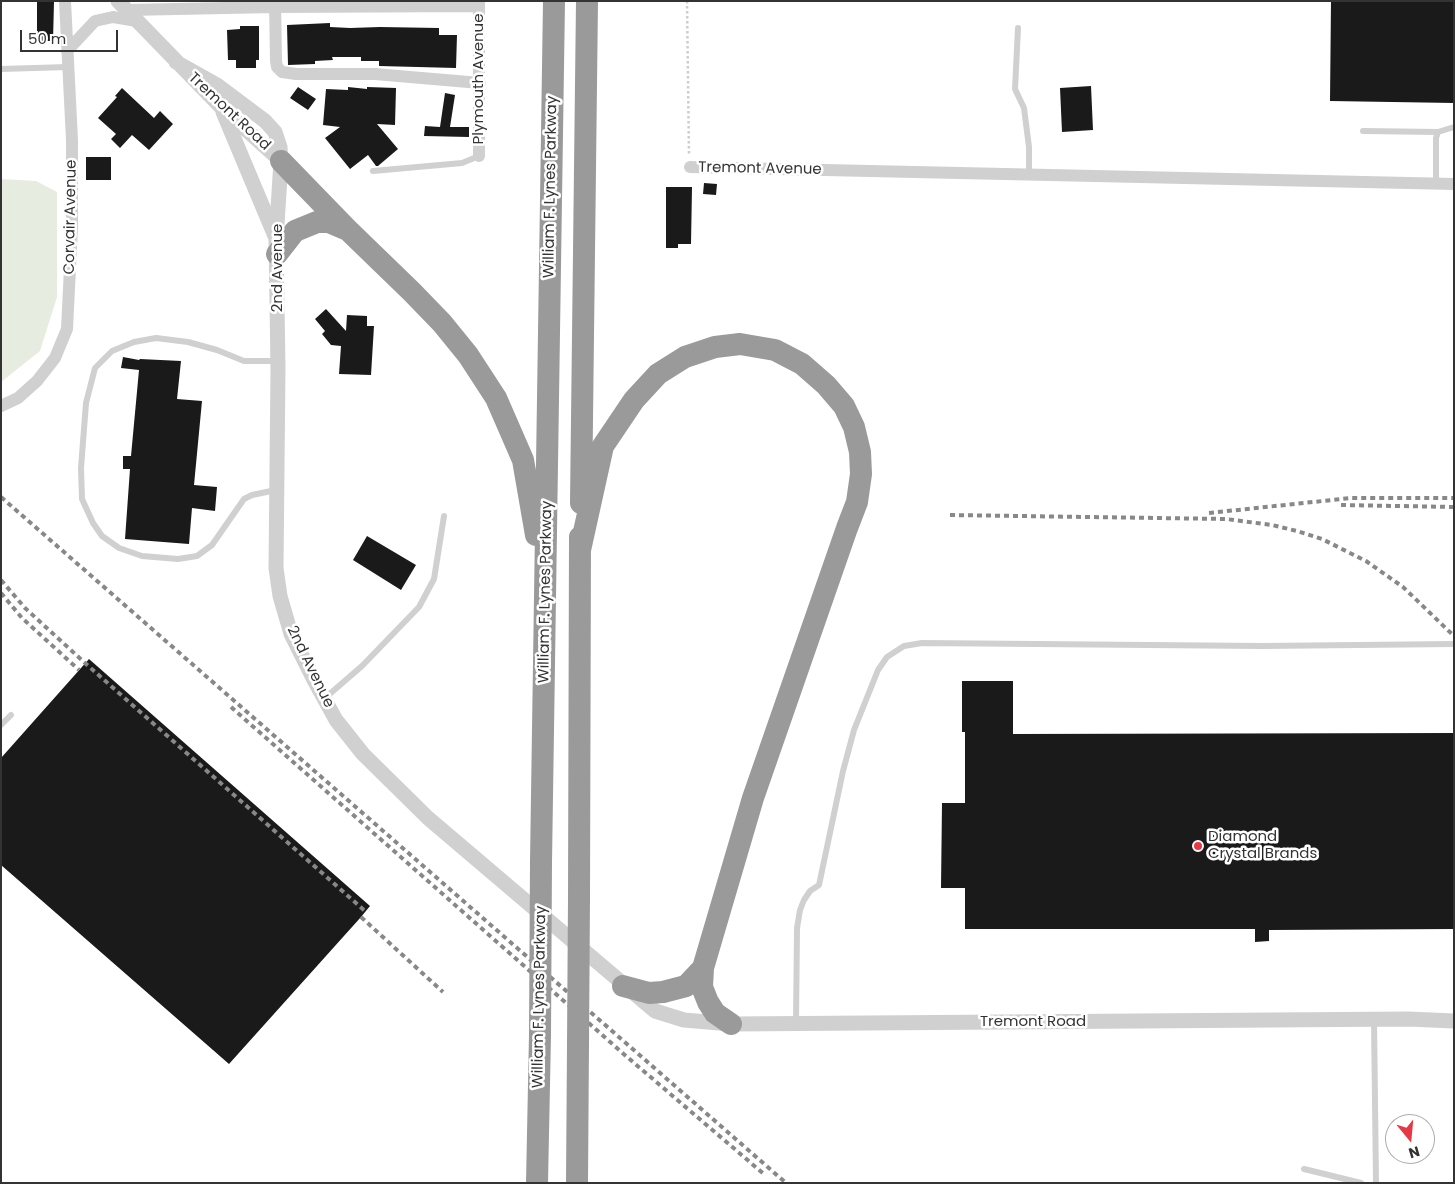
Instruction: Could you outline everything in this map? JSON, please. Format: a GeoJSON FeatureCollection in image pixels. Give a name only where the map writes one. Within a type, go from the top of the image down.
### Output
{"type":"FeatureCollection","features":[{"type":"Feature","properties":{"kind":"highway","name":"William F. Lynes Parkway"},"geometry":{"type":"LineString","coordinates":[[538,1183],[554,1]]}},
{"type":"Feature","properties":{"kind":"highway"},"geometry":{"type":"LineString","coordinates":[[577,1183],[580,550],[587,1]]}},
{"type":"Feature","properties":{"kind":"highway"},"geometry":{"type":"LineString","coordinates":[[281,161],[442,324],[468,355],[496,398],[523,460],[538,542],[546,573]]}},
{"type":"Feature","properties":{"kind":"highway"},"geometry":{"type":"LineString","coordinates":[[277,247],[295,230],[317,222],[330,222],[348,230]]}},
{"type":"Feature","properties":{"kind":"highway"},"geometry":{"type":"LineString","coordinates":[[580,550],[603,446],[634,400],[658,374],[685,357],[715,347],[740,344],[775,350],[802,364],[826,385],[844,406],[854,427],[860,452],[861,474],[857,502],[753,798],[703,968],[702,987],[708,1002],[715,1013],[731,1024]]}},
{"type":"Feature","properties":{"kind":"highway"},"geometry":{"type":"LineString","coordinates":[[624,986],[649,993],[663,992],[686,986],[703,968]]}},
{"type":"Feature","properties":{"kind":"street","name":"Corvair Avenue"},"geometry":{"type":"LineString","coordinates":[[1,406],[18,398],[37,381],[55,358],[67,329],[72,227],[72,140],[65,1]]}},
{"type":"Feature","properties":{"kind":"street"},"geometry":{"type":"LineString","coordinates":[[67,51],[95,21],[113,18],[127,11],[275,4],[479,4]]}},
{"type":"Feature","properties":{"kind":"street"},"geometry":{"type":"LineString","coordinates":[[275,4],[276,61],[277,67],[282,72],[296,74],[375,74],[480,84]]}},
{"type":"Feature","properties":{"kind":"street","name":"Plymouth Avenue"},"geometry":{"type":"LineString","coordinates":[[479,4],[479,156]]}},
{"type":"Feature","properties":{"kind":"street","name":"Tremont Road"},"geometry":{"type":"LineString","coordinates":[[127,11],[222,108],[281,161]]}},
{"type":"Feature","properties":{"kind":"street","name":"Tremont Road"},"geometry":{"type":"LineString","coordinates":[[176,62],[217,85],[265,121],[275,132],[280,147],[281,161]]}},
{"type":"Feature","properties":{"kind":"street"},"geometry":{"type":"LineString","coordinates":[[222,108],[277,247]]}},
{"type":"Feature","properties":{"kind":"street","name":"2nd Avenue"},"geometry":{"type":"LineString","coordinates":[[281,161],[277,247],[276,568],[280,596],[291,634],[336,720],[363,754],[428,818],[624,986]]}},
{"type":"Feature","properties":{"kind":"street","name":"Tremont Avenue"},"geometry":{"type":"LineString","coordinates":[[690,167],[1454,184]]}},
{"type":"Feature","properties":{"kind":"street","name":"Tremont Road"},"geometry":{"type":"LineString","coordinates":[[624,986],[655,1011],[684,1020],[731,1024],[1454,1020]]}},
{"type":"Feature","properties":{"kind":"lane"},"geometry":{"type":"LineString","coordinates":[[1018,28],[1014,89],[1024,108],[1029,146],[1029,174]]}},
{"type":"Feature","properties":{"kind":"lane"},"geometry":{"type":"LineString","coordinates":[[1,69],[68,67]]}},
{"type":"Feature","properties":{"kind":"lane"},"geometry":{"type":"LineString","coordinates":[[1363,131],[1438,132],[1454,127]]}},
{"type":"Feature","properties":{"kind":"lane"},"geometry":{"type":"LineString","coordinates":[[1436,184],[1436,138],[1438,132]]}},
{"type":"Feature","properties":{"kind":"lane"},"geometry":{"type":"LineString","coordinates":[[373,171],[462,163],[479,156]]}},
{"type":"Feature","properties":{"kind":"lane"},"geometry":{"type":"LineString","coordinates":[[276,490],[252,495],[244,499],[212,545],[197,556],[178,559],[142,556],[119,548],[102,536],[92,523],[82,499],[81,468],[86,403],[95,368],[112,351],[134,342],[156,338],[188,342],[217,350],[244,361],[278,361]]}},
{"type":"Feature","properties":{"kind":"lane"},"geometry":{"type":"LineString","coordinates":[[324,699],[362,666],[419,607],[434,579],[444,516]]}},
{"type":"Feature","properties":{"kind":"lane"},"geometry":{"type":"LineString","coordinates":[[796,1023],[797,928],[800,910],[810,891],[819,885],[843,771],[854,730],[878,670],[887,657],[904,646],[922,643],[1262,646],[1454,644]]}},
{"type":"Feature","properties":{"kind":"lane"},"geometry":{"type":"LineString","coordinates":[[1,725],[11,714]]}},
{"type":"Feature","properties":{"kind":"lane"},"geometry":{"type":"LineString","coordinates":[[1374,1020],[1376,1183]]}},
{"type":"Feature","properties":{"kind":"lane"},"geometry":{"type":"LineString","coordinates":[[1304,1169],[1361,1183]]}},
{"type":"Feature","properties":{"kind":"path"},"geometry":{"type":"LineString","coordinates":[[687,1],[690,167]]}},
{"type":"Feature","properties":{"kind":"shaded area"},"geometry":{"type":"Polygon","coordinates":[[[1,179],[36,181],[57,192],[57,297],[40,351],[1,382],[1,179]]]}},
{"type":"Feature","properties":{"kind":"building"},"geometry":{"type":"Polygon","coordinates":[[[1331,1],[1454,1],[1454,103],[1330,101],[1331,1]]]}},
{"type":"Feature","properties":{"kind":"building"},"geometry":{"type":"Polygon","coordinates":[[[37,2],[54,2],[53,41],[37,41],[37,2]]]}},
{"type":"Feature","properties":{"kind":"building"},"geometry":{"type":"Polygon","coordinates":[[[330,23],[330,27],[350,28],[439,28],[439,35],[457,35],[456,68],[379,66],[379,61],[361,61],[361,57],[332,57],[333,60],[315,61],[315,64],[288,65],[287,25],[330,23]]]}},
{"type":"Feature","properties":{"kind":"building"},"geometry":{"type":"Polygon","coordinates":[[[240,26],[259,26],[259,60],[256,60],[256,68],[236,68],[236,60],[228,60],[227,30],[240,29],[240,26]]]}},
{"type":"Feature","properties":{"kind":"building"},"geometry":{"type":"Polygon","coordinates":[[[1091,86],[1093,130],[1062,132],[1060,88],[1091,86]]]}},
{"type":"Feature","properties":{"kind":"building"},"geometry":{"type":"Polygon","coordinates":[[[298,87],[316,99],[308,110],[290,98],[298,87]]]}},
{"type":"Feature","properties":{"kind":"building"},"geometry":{"type":"Polygon","coordinates":[[[348,87],[367,89],[367,87],[396,88],[395,125],[377,124],[398,149],[378,166],[368,155],[350,169],[325,138],[340,127],[323,125],[326,89],[348,90],[348,87]]]}},
{"type":"Feature","properties":{"kind":"building"},"geometry":{"type":"Polygon","coordinates":[[[122,88],[154,118],[160,111],[173,124],[149,150],[132,135],[120,148],[111,139],[116,134],[98,118],[117,97],[115,96],[122,88]]]}},
{"type":"Feature","properties":{"kind":"building"},"geometry":{"type":"Polygon","coordinates":[[[445,93],[455,95],[450,127],[469,127],[469,137],[424,136],[425,126],[440,127],[445,93]]]}},
{"type":"Feature","properties":{"kind":"building"},"geometry":{"type":"Polygon","coordinates":[[[86,157],[111,157],[111,180],[86,180],[86,157]]]}},
{"type":"Feature","properties":{"kind":"building"},"geometry":{"type":"Polygon","coordinates":[[[704,183],[717,184],[716,195],[703,194],[704,183]]]}},
{"type":"Feature","properties":{"kind":"building"},"geometry":{"type":"Polygon","coordinates":[[[666,187],[692,187],[691,244],[678,244],[678,248],[666,248],[666,187]]]}},
{"type":"Feature","properties":{"kind":"building"},"geometry":{"type":"Polygon","coordinates":[[[326,309],[346,331],[347,315],[367,316],[367,326],[374,326],[371,375],[339,374],[341,346],[331,345],[322,334],[325,331],[315,319],[326,309]]]}},
{"type":"Feature","properties":{"kind":"building"},"geometry":{"type":"Polygon","coordinates":[[[123,357],[139,360],[181,361],[177,399],[202,401],[194,485],[217,487],[215,511],[192,508],[189,544],[125,539],[130,469],[123,469],[123,456],[131,456],[139,370],[121,368],[123,357]]]}},
{"type":"Feature","properties":{"kind":"building"},"geometry":{"type":"Polygon","coordinates":[[[367,536],[416,565],[401,590],[353,560],[367,536]]]}},
{"type":"Feature","properties":{"kind":"building"},"geometry":{"type":"Polygon","coordinates":[[[89,659],[370,906],[229,1064],[1,865],[1,758],[89,659]]]}},
{"type":"Feature","properties":{"kind":"building","name":"Diamond Crystal Brands"},"geometry":{"type":"Polygon","coordinates":[[[962,681],[1013,681],[1013,734],[1454,733],[1454,929],[1269,930],[1269,941],[1255,942],[1255,929],[965,929],[965,888],[941,888],[942,803],[965,803],[965,732],[962,732],[962,681]]]}},
{"type":"Feature","properties":{"kind":"railway"},"geometry":{"type":"LineString","coordinates":[[1,497],[786,1183]]}},
{"type":"Feature","properties":{"kind":"railway"},"geometry":{"type":"LineString","coordinates":[[1209,513],[1351,498],[1454,498]]}},
{"type":"Feature","properties":{"kind":"railway"},"geometry":{"type":"LineString","coordinates":[[1341,505],[1454,507]]}},
{"type":"Feature","properties":{"kind":"railway"},"geometry":{"type":"LineString","coordinates":[[950,515],[1226,519],[1272,525],[1297,531],[1322,539],[1366,561],[1403,587],[1454,636]]}},
{"type":"Feature","properties":{"kind":"railway"},"geometry":{"type":"LineString","coordinates":[[1,580],[25,608],[85,663],[365,911]]}},
{"type":"Feature","properties":{"kind":"railway"},"geometry":{"type":"LineString","coordinates":[[1,593],[22,618],[79,670]]}},
{"type":"Feature","properties":{"kind":"railway"},"geometry":{"type":"LineString","coordinates":[[231,707],[626,1056],[765,1175]]}},
{"type":"Feature","properties":{"kind":"railway"},"geometry":{"type":"LineString","coordinates":[[361,917],[443,992]]}},
{"type":"Feature","properties":{"kind":"place","name":"Diamond Crystal Brands"},"geometry":{"type":"Point","coordinates":[1198,846]}}]}
